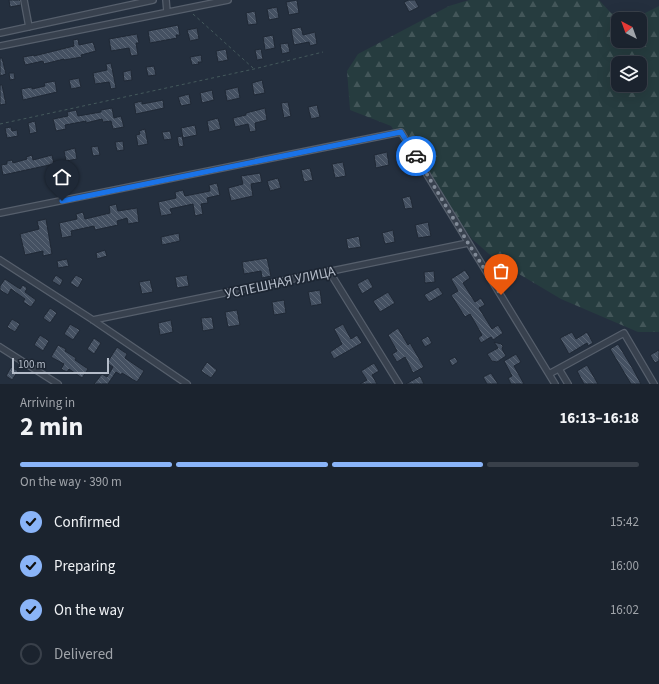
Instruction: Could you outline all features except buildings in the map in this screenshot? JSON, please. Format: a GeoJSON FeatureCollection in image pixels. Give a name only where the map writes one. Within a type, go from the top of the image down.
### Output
{"type":"FeatureCollection","features":[{"type":"Feature","properties":{"kind":"street"},"geometry":{"type":"LineString","coordinates":[[24,0],[29,27]]}},
{"type":"Feature","properties":{"kind":"street"},"geometry":{"type":"LineString","coordinates":[[0,33],[153,0]]}},
{"type":"Feature","properties":{"kind":"street"},"geometry":{"type":"LineString","coordinates":[[166,0],[168,12]]}},
{"type":"Feature","properties":{"kind":"street"},"geometry":{"type":"LineString","coordinates":[[0,46],[228,0]]}},
{"type":"Feature","properties":{"kind":"street"},"geometry":{"type":"LineString","coordinates":[[0,213],[401,132],[555,384]]}},
{"type":"Feature","properties":{"kind":"street","name":"УСПЕШНАЯ УЛИЦА"},"geometry":{"type":"LineString","coordinates":[[93,320],[468,243]]}},
{"type":"Feature","properties":{"kind":"street"},"geometry":{"type":"LineString","coordinates":[[0,260],[93,320],[187,384]]}},
{"type":"Feature","properties":{"kind":"street"},"geometry":{"type":"LineString","coordinates":[[329,271],[399,384]]}},
{"type":"Feature","properties":{"kind":"street"},"geometry":{"type":"LineString","coordinates":[[549,374],[624,333],[654,384]]}},
{"type":"Feature","properties":{"kind":"street"},"geometry":{"type":"LineString","coordinates":[[0,347],[58,384]]}},
{"type":"Feature","properties":{"kind":"street"},"geometry":{"type":"LineString","coordinates":[[559,369],[568,384]]}},
{"type":"Feature","properties":{"kind":"path"},"geometry":{"type":"LineString","coordinates":[[187,8],[254,69]]}},
{"type":"Feature","properties":{"kind":"path"},"geometry":{"type":"LineString","coordinates":[[0,124],[254,69],[323,52]]}},
{"type":"Feature","properties":{"kind":"green space"},"geometry":{"type":"Polygon","coordinates":[[[469,0],[599,0],[611,13],[611,48],[647,48],[647,12],[659,6],[659,332],[638,332],[561,299],[497,261],[472,239],[391,126],[350,110],[347,71],[358,54],[449,6],[469,0]]]}},
{"type":"Feature","properties":{"kind":"way so far"},"geometry":{"type":"LineString","coordinates":[[416,156],[501,295]]}},
{"type":"Feature","properties":{"kind":"route"},"geometry":{"type":"LineString","coordinates":[[62,201],[401,132],[416,156]]}}]}
